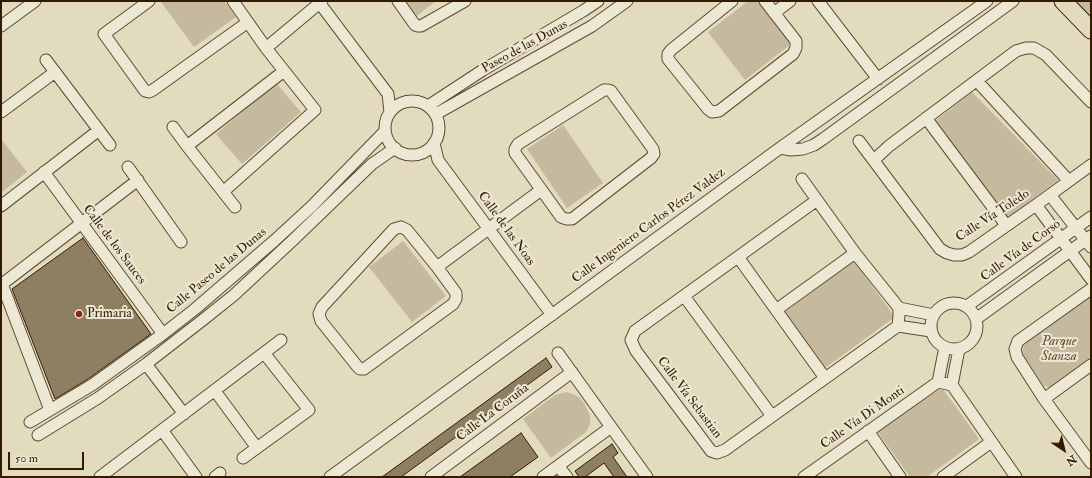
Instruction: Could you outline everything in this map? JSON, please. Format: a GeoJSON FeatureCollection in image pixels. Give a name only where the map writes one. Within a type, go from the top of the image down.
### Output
{"type":"FeatureCollection","features":[{"type":"Feature","properties":{"kind":"main road"},"geometry":{"type":"LineString","coordinates":[[1063,1],[1091,30]]}},
{"type":"Feature","properties":{"kind":"street"},"geometry":{"type":"LineString","coordinates":[[1,26],[35,1]]}},
{"type":"Feature","properties":{"kind":"street"},"geometry":{"type":"LineString","coordinates":[[149,1],[104,34],[145,90],[149,92],[248,22]]}},
{"type":"Feature","properties":{"kind":"street"},"geometry":{"type":"LineString","coordinates":[[222,192],[315,110],[266,48],[233,1]]}},
{"type":"Feature","properties":{"kind":"street"},"geometry":{"type":"LineString","coordinates":[[398,1],[415,25],[418,26],[421,26],[465,1]]}},
{"type":"Feature","properties":{"kind":"street","name":"Paseo de las Dunas"},"geometry":{"type":"LineString","coordinates":[[428,106],[483,70],[598,1]]}},
{"type":"Feature","properties":{"kind":"street","name":"Paseo de las Dunas"},"geometry":{"type":"LineString","coordinates":[[436,114],[592,26],[627,1]]}},
{"type":"Feature","properties":{"kind":"street"},"geometry":{"type":"LineString","coordinates":[[732,1],[668,54],[668,59],[708,110],[712,112],[719,110],[793,54],[796,48],[796,41],[765,1]]}},
{"type":"Feature","properties":{"kind":"street"},"geometry":{"type":"LineString","coordinates":[[774,13],[790,1]]}},
{"type":"Feature","properties":{"kind":"street"},"geometry":{"type":"LineString","coordinates":[[818,1],[878,79]]}},
{"type":"Feature","properties":{"kind":"street","name":"Calle Ingeniero Carlos Pérez Valdez"},"geometry":{"type":"LineString","coordinates":[[330,477],[780,148],[987,1]]}},
{"type":"Feature","properties":{"kind":"street"},"geometry":{"type":"LineString","coordinates":[[780,148],[791,150],[803,148],[814,145],[824,139],[1013,1]]}},
{"type":"Feature","properties":{"kind":"street"},"geometry":{"type":"LineString","coordinates":[[266,48],[320,2],[388,94],[406,102]]}},
{"type":"Feature","properties":{"kind":"street"},"geometry":{"type":"LineString","coordinates":[[874,160],[889,146],[1016,51],[1026,48],[1034,48],[1046,55],[1091,102]]}},
{"type":"Feature","properties":{"kind":"street"},"geometry":{"type":"LineString","coordinates":[[46,60],[110,145]]}},
{"type":"Feature","properties":{"kind":"street"},"geometry":{"type":"LineString","coordinates":[[187,146],[284,71]]}},
{"type":"Feature","properties":{"kind":"street"},"geometry":{"type":"LineString","coordinates":[[1,112],[55,72]]}},
{"type":"Feature","properties":{"kind":"street"},"geometry":{"type":"LineString","coordinates":[[977,81],[1070,181]]}},
{"type":"Feature","properties":{"kind":"street"},"geometry":{"type":"LineString","coordinates":[[604,90],[611,91],[653,149],[654,154],[651,158],[572,218],[566,219],[561,217],[541,190],[515,153],[514,148],[604,90]]}},
{"type":"Feature","properties":{"kind":"street"},"geometry":{"type":"LineString","coordinates":[[388,94],[390,112]]}},
{"type":"Feature","properties":{"kind":"street"},"geometry":{"type":"LineString","coordinates":[[406,102],[421,102],[428,106],[436,114],[438,122],[439,129],[434,143],[422,153],[415,154],[401,152],[395,148],[388,141],[385,131],[385,124],[390,112],[394,107],[406,102]]}},
{"type":"Feature","properties":{"kind":"street"},"geometry":{"type":"LineString","coordinates":[[926,118],[1006,225]]}},
{"type":"Feature","properties":{"kind":"street"},"geometry":{"type":"LineString","coordinates":[[173,127],[235,207]]}},
{"type":"Feature","properties":{"kind":"street"},"geometry":{"type":"LineString","coordinates":[[1,206],[99,130]]}},
{"type":"Feature","properties":{"kind":"street","name":"Calle Paseo de las Dunas"},"geometry":{"type":"LineString","coordinates":[[30,422],[92,385],[195,309],[252,261],[312,206],[385,131]]}},
{"type":"Feature","properties":{"kind":"street","name":"Calle Vía Toledo"},"geometry":{"type":"LineString","coordinates":[[859,141],[940,249],[954,255],[969,252],[1091,165]]}},
{"type":"Feature","properties":{"kind":"street","name":"Calle de las Noas"},"geometry":{"type":"LineString","coordinates":[[434,143],[438,160],[552,315]]}},
{"type":"Feature","properties":{"kind":"street","name":"Calle Paseo de las Dunas"},"geometry":{"type":"LineString","coordinates":[[38,435],[98,398],[204,320],[234,295],[372,164],[395,148]]}},
{"type":"Feature","properties":{"kind":"street"},"geometry":{"type":"LineString","coordinates":[[422,153],[438,160]]}},
{"type":"Feature","properties":{"kind":"street"},"geometry":{"type":"LineString","coordinates":[[128,167],[181,242]]}},
{"type":"Feature","properties":{"kind":"street","name":"Calle de los Sauces"},"geometry":{"type":"LineString","coordinates":[[44,172],[163,334]]}},
{"type":"Feature","properties":{"kind":"street"},"geometry":{"type":"LineString","coordinates":[[802,179],[855,253],[899,308],[898,326],[931,331]]}},
{"type":"Feature","properties":{"kind":"street"},"geometry":{"type":"LineString","coordinates":[[50,410],[2,285],[138,180]]}},
{"type":"Feature","properties":{"kind":"street"},"geometry":{"type":"LineString","coordinates":[[437,267],[489,230],[541,190]]}},
{"type":"Feature","properties":{"kind":"street"},"geometry":{"type":"LineString","coordinates":[[976,319],[1070,251],[1089,241],[1076,228],[1050,195]]}},
{"type":"Feature","properties":{"kind":"street","name":"Calle Vía Sebastian"},"geometry":{"type":"LineString","coordinates":[[817,200],[635,331],[631,340],[636,351],[711,451],[717,453],[725,450],[898,326]]}},
{"type":"Feature","properties":{"kind":"street"},"geometry":{"type":"LineString","coordinates":[[1036,205],[1091,279]]}},
{"type":"Feature","properties":{"kind":"street","name":"Calle Vía de Corso"},"geometry":{"type":"LineString","coordinates":[[967,306],[1091,217]]}},
{"type":"Feature","properties":{"kind":"street"},"geometry":{"type":"LineString","coordinates":[[401,227],[407,230],[437,267],[456,293],[456,299],[453,304],[364,369],[360,369],[357,366],[321,321],[318,314],[322,307],[394,229],[401,227]]}},
{"type":"Feature","properties":{"kind":"street"},"geometry":{"type":"LineString","coordinates":[[776,310],[855,253]]}},
{"type":"Feature","properties":{"kind":"street"},"geometry":{"type":"LineString","coordinates":[[738,257],[825,378]]}},
{"type":"Feature","properties":{"kind":"street"},"geometry":{"type":"LineString","coordinates":[[1089,456],[1044,399],[1017,357],[1015,349],[1018,341],[1091,289]]}},
{"type":"Feature","properties":{"kind":"street"},"geometry":{"type":"LineString","coordinates":[[684,296],[772,416]]}},
{"type":"Feature","properties":{"kind":"street"},"geometry":{"type":"LineString","coordinates":[[952,303],[967,306],[976,319],[977,329],[971,342],[958,349],[945,347],[938,343],[931,331],[931,325],[936,311],[943,306],[952,303]]}},
{"type":"Feature","properties":{"kind":"street"},"geometry":{"type":"LineString","coordinates":[[899,308],[934,315]]}},
{"type":"Feature","properties":{"kind":"street"},"geometry":{"type":"LineString","coordinates":[[195,309],[204,320]]}},
{"type":"Feature","properties":{"kind":"street"},"geometry":{"type":"LineString","coordinates":[[100,477],[281,340]]}},
{"type":"Feature","properties":{"kind":"street"},"geometry":{"type":"LineString","coordinates":[[945,347],[938,382],[952,385],[1016,477]]}},
{"type":"Feature","properties":{"kind":"street"},"geometry":{"type":"LineString","coordinates":[[952,385],[958,349]]}},
{"type":"Feature","properties":{"kind":"street"},"geometry":{"type":"LineString","coordinates":[[243,458],[309,410],[264,353]]}},
{"type":"Feature","properties":{"kind":"street"},"geometry":{"type":"LineString","coordinates":[[558,353],[647,477]]}},
{"type":"Feature","properties":{"kind":"street"},"geometry":{"type":"LineString","coordinates":[[146,364],[184,414]]}},
{"type":"Feature","properties":{"kind":"street"},"geometry":{"type":"LineString","coordinates":[[1044,399],[1091,365]]}},
{"type":"Feature","properties":{"kind":"street","name":"Calle La Coruña"},"geometry":{"type":"LineString","coordinates":[[431,477],[572,372]]}},
{"type":"Feature","properties":{"kind":"street","name":"Calle Vía Di Monti"},"geometry":{"type":"LineString","coordinates":[[810,475],[868,431],[938,382]]}},
{"type":"Feature","properties":{"kind":"street"},"geometry":{"type":"LineString","coordinates":[[92,385],[98,398]]}},
{"type":"Feature","properties":{"kind":"street"},"geometry":{"type":"LineString","coordinates":[[215,391],[257,448]]}},
{"type":"Feature","properties":{"kind":"street"},"geometry":{"type":"LineString","coordinates":[[543,477],[611,427]]}},
{"type":"Feature","properties":{"kind":"street"},"geometry":{"type":"LineString","coordinates":[[162,430],[196,477]]}},
{"type":"Feature","properties":{"kind":"street"},"geometry":{"type":"LineString","coordinates":[[868,431],[900,477]]}},
{"type":"Feature","properties":{"kind":"street"},"geometry":{"type":"LineString","coordinates":[[943,477],[992,442]]}},
{"type":"Feature","properties":{"kind":"street"},"geometry":{"type":"LineString","coordinates":[[558,466],[567,477]]}},
{"type":"Feature","properties":{"kind":"green space"},"geometry":{"type":"Polygon","coordinates":[[[161,1],[224,1],[236,17],[194,47],[161,1]]]}},
{"type":"Feature","properties":{"kind":"green space"},"geometry":{"type":"Polygon","coordinates":[[[401,1],[436,1],[415,17],[401,1]]]}},
{"type":"Feature","properties":{"kind":"green space"},"geometry":{"type":"Polygon","coordinates":[[[748,1],[757,1],[791,44],[745,80],[708,32],[748,1]]]}},
{"type":"Feature","properties":{"kind":"green space"},"geometry":{"type":"Polygon","coordinates":[[[1071,1],[1091,1],[1091,21],[1071,1]]]}},
{"type":"Feature","properties":{"kind":"green space"},"geometry":{"type":"Polygon","coordinates":[[[276,83],[301,112],[242,164],[216,134],[276,83]]]}},
{"type":"Feature","properties":{"kind":"green space"},"geometry":{"type":"Polygon","coordinates":[[[972,92],[1058,180],[1006,219],[934,122],[972,92]]]}},
{"type":"Feature","properties":{"kind":"green space"},"geometry":{"type":"Polygon","coordinates":[[[563,125],[603,183],[567,208],[527,149],[563,125]]]}},
{"type":"Feature","properties":{"kind":"green space"},"geometry":{"type":"Polygon","coordinates":[[[1,139],[27,172],[1,193],[1,139]]]}},
{"type":"Feature","properties":{"kind":"green space"},"geometry":{"type":"Polygon","coordinates":[[[403,241],[446,296],[412,322],[369,267],[403,241]]]}},
{"type":"Feature","properties":{"kind":"green space"},"geometry":{"type":"Polygon","coordinates":[[[854,261],[895,317],[825,368],[785,312],[854,261]]]}},
{"type":"Feature","properties":{"kind":"green space","name":"Parque Stanza"},"geometry":{"type":"Polygon","coordinates":[[[1091,294],[1091,358],[1051,388],[1043,385],[1022,353],[1024,344],[1091,294]]]}},
{"type":"Feature","properties":{"kind":"green space"},"geometry":{"type":"Polygon","coordinates":[[[942,388],[979,439],[927,477],[910,477],[877,431],[942,388]]]}},
{"type":"Feature","properties":{"kind":"green space"},"geometry":{"type":"Polygon","coordinates":[[[566,392],[580,398],[590,416],[590,424],[586,432],[551,458],[523,419],[555,395],[566,392]]]}},
{"type":"Feature","properties":{"kind":"building","name":"Primaria"},"geometry":{"type":"Polygon","coordinates":[[[83,238],[151,334],[88,379],[55,399],[12,289],[83,238]]]}},
{"type":"Feature","properties":{"kind":"building"},"geometry":{"type":"Polygon","coordinates":[[[546,358],[552,367],[401,477],[382,477],[546,358]]]}},
{"type":"Feature","properties":{"kind":"building"},"geometry":{"type":"Polygon","coordinates":[[[521,433],[538,457],[510,477],[460,477],[521,433]]]}},
{"type":"Feature","properties":{"kind":"building"},"geometry":{"type":"Polygon","coordinates":[[[612,444],[618,453],[613,457],[627,477],[614,477],[604,463],[585,477],[579,477],[575,471],[612,444]]]}},
{"type":"Feature","properties":{"kind":"place","name":"Primaria"},"geometry":{"type":"Point","coordinates":[79,314]}}]}
